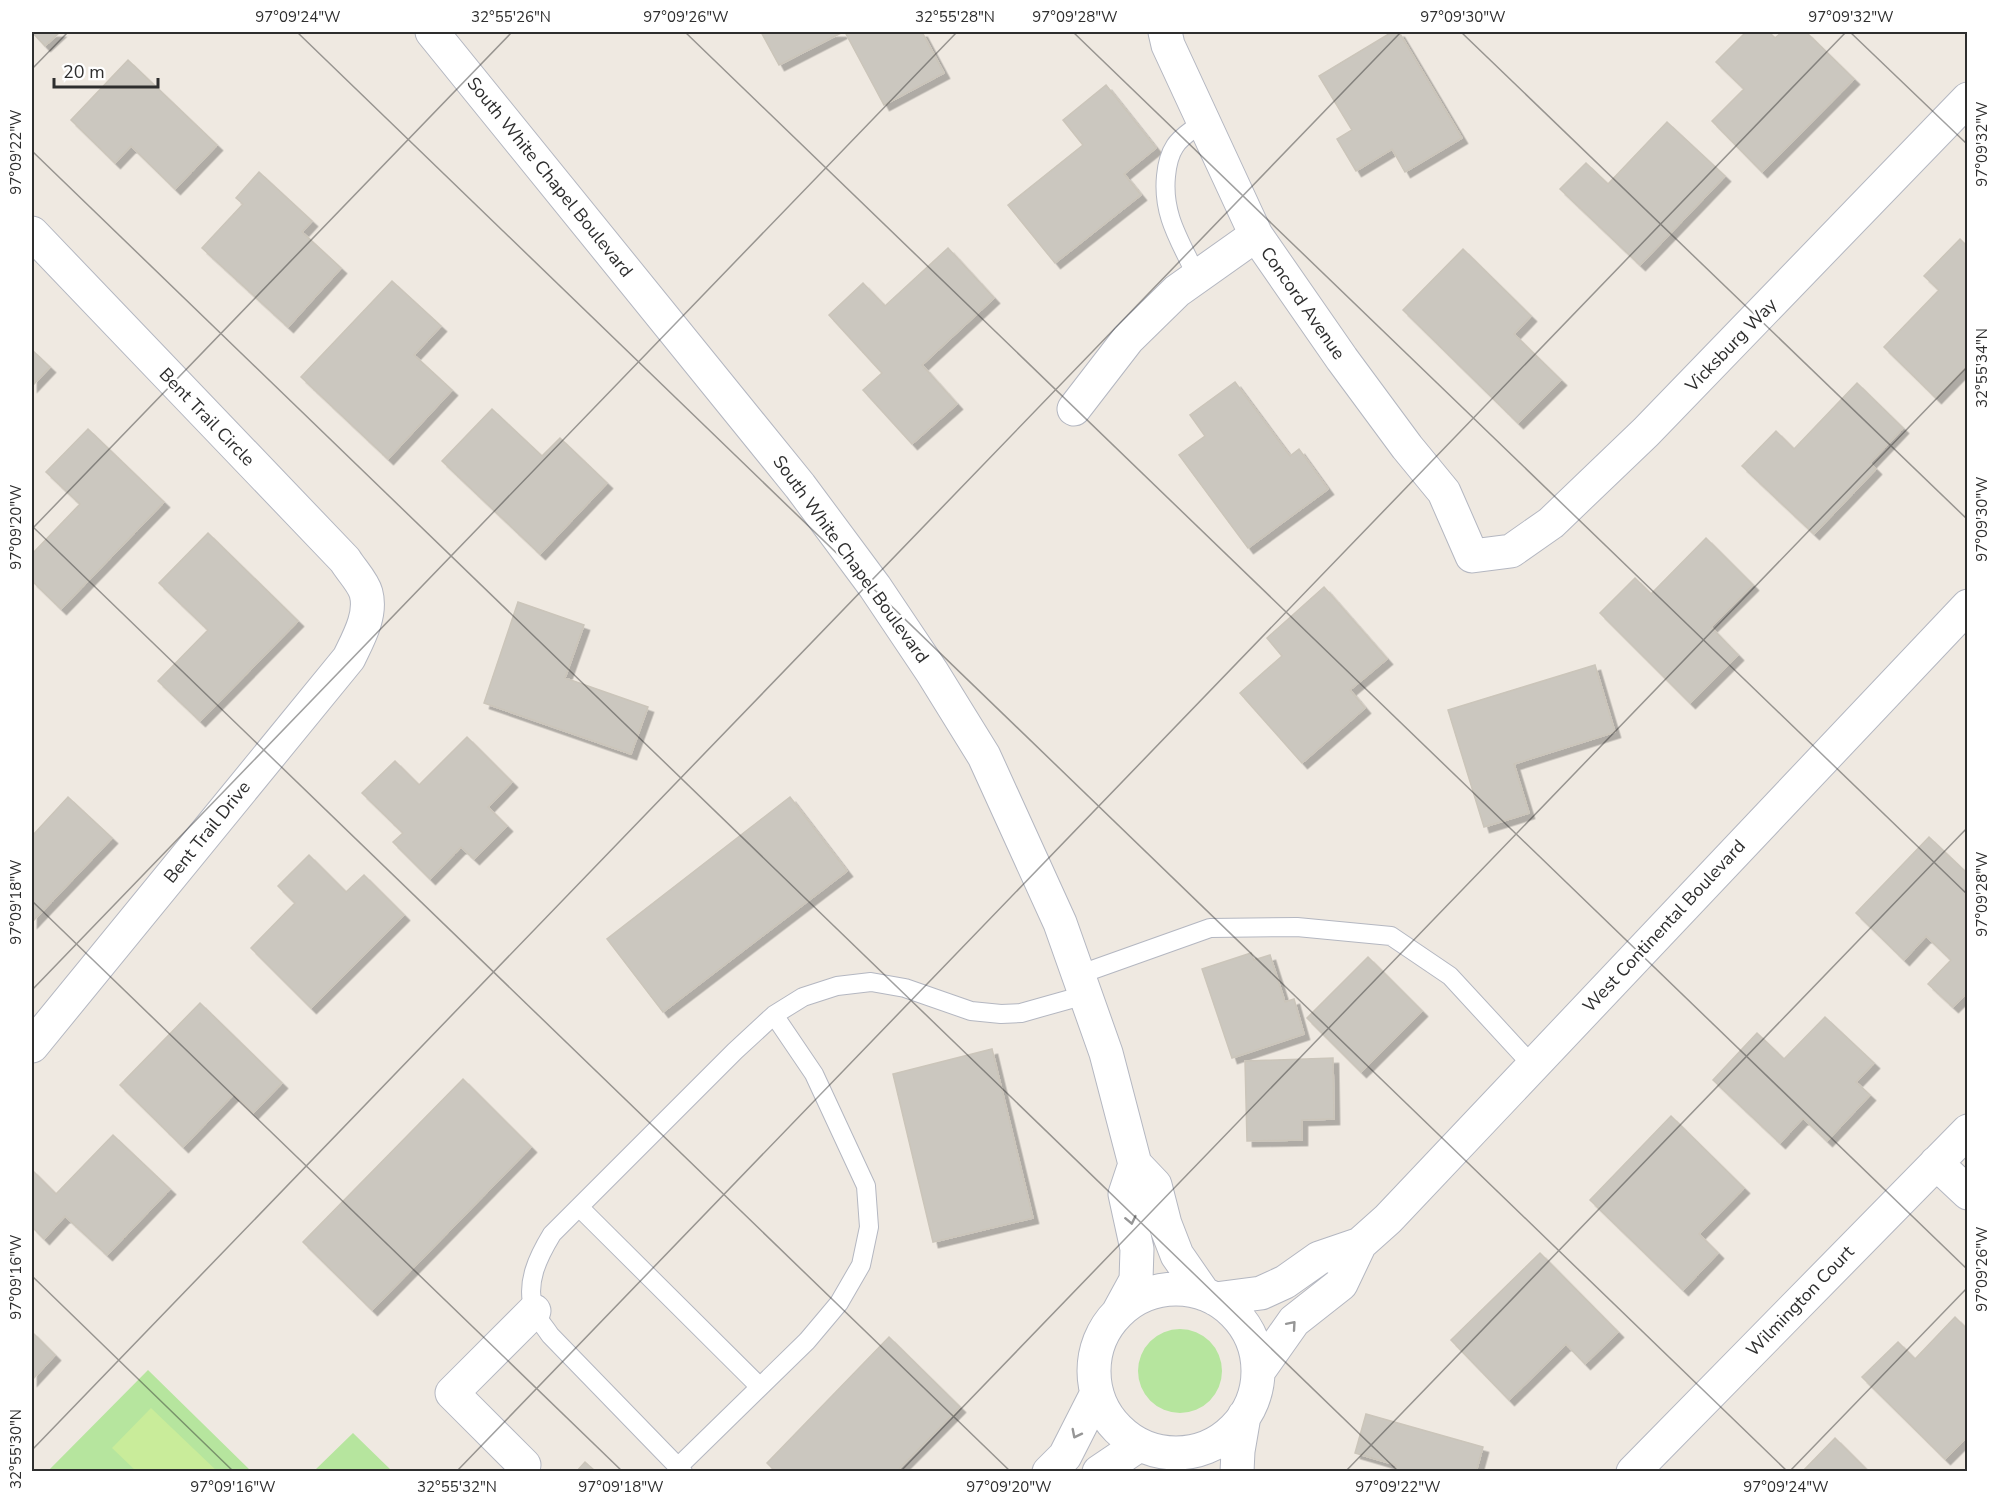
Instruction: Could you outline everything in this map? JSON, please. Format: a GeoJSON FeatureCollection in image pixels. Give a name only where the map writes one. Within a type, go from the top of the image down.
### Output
{"type":"FeatureCollection","features":[{"type":"Feature","properties":{"kind":"main road","name":"South White Chapel Boulevard"},"geometry":{"type":"LineString","coordinates":[[432,32],[800,486],[888,606],[984,756],[1060,923],[1106,1053],[1135,1164],[1155,1185],[1177,1255],[1210,1296]]}},
{"type":"Feature","properties":{"kind":"main road","name":"Concord Avenue"},"geometry":{"type":"LineString","coordinates":[[1165,32],[1168,45],[1256,235],[1349,368],[1407,447],[1444,492],[1472,556]]}},
{"type":"Feature","properties":{"kind":"main road","name":"Vicksburg Way"},"geometry":{"type":"LineString","coordinates":[[1472,556],[1511,551],[1551,523],[1646,432],[1968,99]]}},
{"type":"Feature","properties":{"kind":"main road","name":"Bent Trail Circle"},"geometry":{"type":"LineString","coordinates":[[32,233],[345,560],[366,593],[366,610]]}},
{"type":"Feature","properties":{"kind":"main road"},"geometry":{"type":"LineString","coordinates":[[1074,409],[1128,339],[1177,291],[1256,235]]}},
{"type":"Feature","properties":{"kind":"main road","name":"West Continental Boulevard"},"geometry":{"type":"LineString","coordinates":[[1258,1372],[1294,1321],[1341,1284],[1360,1244],[1388,1219],[1968,606]]}},
{"type":"Feature","properties":{"kind":"main road","name":"Bent Trail Drive"},"geometry":{"type":"LineString","coordinates":[[32,1046],[349,658],[366,620],[366,610]]}},
{"type":"Feature","properties":{"kind":"main road","name":"Wilmington Court"},"geometry":{"type":"LineString","coordinates":[[1633,1472],[1968,1131]]}},
{"type":"Feature","properties":{"kind":"main road"},"geometry":{"type":"LineString","coordinates":[[1936,1162],[1968,1193]]}},
{"type":"Feature","properties":{"kind":"main road"},"geometry":{"type":"LineString","coordinates":[[1135,1164],[1125,1194],[1137,1249],[1136,1281],[1118,1314],[1105,1331],[1097,1351],[1094,1372],[1097,1393],[1106,1414],[1120,1432],[1161,1456]]}},
{"type":"Feature","properties":{"kind":"main road","name":"West Continental Boulevard"},"geometry":{"type":"LineString","coordinates":[[1210,1296],[1261,1293],[1285,1282],[1319,1258],[1360,1244]]}},
{"type":"Feature","properties":{"kind":"main road"},"geometry":{"type":"LineString","coordinates":[[1099,1472],[1209,1446],[1229,1434],[1252,1402],[1258,1372],[1256,1350],[1247,1330],[1233,1312],[1210,1296],[1182,1289],[1158,1291],[1137,1299],[1118,1314]]}},
{"type":"Feature","properties":{"kind":"main road"},"geometry":{"type":"LineString","coordinates":[[524,1466],[452,1393],[534,1311]]}},
{"type":"Feature","properties":{"kind":"main road"},"geometry":{"type":"LineString","coordinates":[[1049,1472],[1065,1456],[1097,1393]]}},
{"type":"Feature","properties":{"kind":"main road"},"geometry":{"type":"LineString","coordinates":[[1237,1472],[1244,1416]]}},
{"type":"Feature","properties":{"kind":"lane"},"geometry":{"type":"LineString","coordinates":[[1197,277],[1168,217],[1165,183],[1167,161],[1176,144],[1203,121]]}},
{"type":"Feature","properties":{"kind":"lane"},"geometry":{"type":"LineString","coordinates":[[774,1015],[814,1074],[866,1186],[869,1227],[861,1264],[839,1303],[807,1341],[760,1386],[681,1469],[550,1335],[534,1311],[531,1286],[537,1259],[552,1234],[735,1051],[774,1015],[803,997],[837,986],[871,982],[905,988],[971,1011],[1021,1013],[1210,928],[1297,927],[1391,936],[1450,976],[1533,1066]]}},
{"type":"Feature","properties":{"kind":"lane"},"geometry":{"type":"LineString","coordinates":[[579,1207],[760,1386]]}},
{"type":"Feature","properties":{"kind":"green space"},"geometry":{"type":"Polygon","coordinates":[[[1180,1329],[1196,1332],[1210,1341],[1219,1355],[1222,1371],[1219,1387],[1210,1401],[1196,1410],[1180,1413],[1164,1410],[1150,1401],[1141,1387],[1138,1371],[1141,1355],[1150,1341],[1164,1332],[1180,1329]]]}},
{"type":"Feature","properties":{"kind":"green space"},"geometry":{"type":"Polygon","coordinates":[[[148,1370],[251,1471],[47,1472],[148,1370]]]}},
{"type":"Feature","properties":{"kind":"green space"},"geometry":{"type":"Polygon","coordinates":[[[151,1408],[217,1471],[136,1471],[112,1448],[151,1408]]]}},
{"type":"Feature","properties":{"kind":"green space"},"geometry":{"type":"Polygon","coordinates":[[[353,1433],[392,1471],[314,1471],[353,1433]]]}},
{"type":"Feature","properties":{"kind":"building"},"geometry":{"type":"Polygon","coordinates":[[[32,32],[60,32],[45,46],[32,32]]]}},
{"type":"Feature","properties":{"kind":"building"},"geometry":{"type":"Polygon","coordinates":[[[761,32],[843,32],[779,65],[761,32]]]}},
{"type":"Feature","properties":{"kind":"building"},"geometry":{"type":"Polygon","coordinates":[[[845,32],[922,32],[944,73],[884,105],[845,32]]]}},
{"type":"Feature","properties":{"kind":"building"},"geometry":{"type":"Polygon","coordinates":[[[1392,32],[1399,32],[1462,138],[1405,172],[1392,149],[1356,171],[1337,139],[1352,130],[1319,76],[1392,32]]]}},
{"type":"Feature","properties":{"kind":"building"},"geometry":{"type":"Polygon","coordinates":[[[1746,32],[1769,32],[1775,38],[1782,32],[1806,32],[1854,79],[1762,172],[1712,121],[1744,89],[1716,62],[1746,32]]]}},
{"type":"Feature","properties":{"kind":"building"},"geometry":{"type":"Polygon","coordinates":[[[128,60],[217,145],[175,189],[131,146],[115,163],[71,120],[128,60]]]}},
{"type":"Feature","properties":{"kind":"building"},"geometry":{"type":"Polygon","coordinates":[[[1106,85],[1156,148],[1124,174],[1141,195],[1055,263],[1008,205],[1083,145],[1063,120],[1106,85]]]}},
{"type":"Feature","properties":{"kind":"building"},"geometry":{"type":"Polygon","coordinates":[[[1667,122],[1725,176],[1640,265],[1560,189],[1586,163],[1608,184],[1667,122]]]}},
{"type":"Feature","properties":{"kind":"building"},"geometry":{"type":"Polygon","coordinates":[[[259,172],[312,221],[302,232],[341,268],[288,327],[202,248],[243,204],[236,198],[259,172]]]}},
{"type":"Feature","properties":{"kind":"building"},"geometry":{"type":"Polygon","coordinates":[[[1960,239],[1968,247],[1968,365],[1936,398],[1884,347],[1939,290],[1924,276],[1960,239]]]}},
{"type":"Feature","properties":{"kind":"building"},"geometry":{"type":"Polygon","coordinates":[[[948,248],[994,298],[922,365],[957,404],[912,444],[863,390],[882,373],[829,315],[863,283],[885,306],[948,248]]]}},
{"type":"Feature","properties":{"kind":"building"},"geometry":{"type":"Polygon","coordinates":[[[1463,249],[1531,316],[1514,334],[1561,380],[1518,423],[1403,310],[1463,249]]]}},
{"type":"Feature","properties":{"kind":"building"},"geometry":{"type":"Polygon","coordinates":[[[392,281],[441,326],[414,355],[452,390],[388,459],[301,377],[392,281]]]}},
{"type":"Feature","properties":{"kind":"building"},"geometry":{"type":"Polygon","coordinates":[[[32,350],[50,367],[32,386],[32,350]]]}},
{"type":"Feature","properties":{"kind":"building"},"geometry":{"type":"Polygon","coordinates":[[[1235,382],[1290,456],[1299,449],[1328,489],[1248,548],[1179,455],[1205,436],[1190,415],[1235,382]]]}},
{"type":"Feature","properties":{"kind":"building"},"geometry":{"type":"Polygon","coordinates":[[[1857,383],[1903,428],[1870,463],[1876,469],[1814,534],[1742,466],[1776,431],[1794,449],[1857,383]]]}},
{"type":"Feature","properties":{"kind":"building"},"geometry":{"type":"Polygon","coordinates":[[[492,409],[542,456],[560,438],[607,483],[540,554],[442,461],[492,409]]]}},
{"type":"Feature","properties":{"kind":"building"},"geometry":{"type":"Polygon","coordinates":[[[88,429],[164,502],[61,609],[32,581],[32,554],[80,504],[46,472],[88,429]]]}},
{"type":"Feature","properties":{"kind":"building"},"geometry":{"type":"Polygon","coordinates":[[[208,533],[298,621],[200,721],[158,681],[208,630],[159,583],[208,533]]]}},
{"type":"Feature","properties":{"kind":"building"},"geometry":{"type":"Polygon","coordinates":[[[1706,538],[1753,585],[1711,627],[1738,655],[1690,703],[1600,613],[1635,578],[1651,594],[1706,538]]]}},
{"type":"Feature","properties":{"kind":"building"},"geometry":{"type":"Polygon","coordinates":[[[1324,587],[1387,659],[1350,690],[1365,708],[1302,763],[1240,693],[1282,656],[1267,638],[1324,587]]]}},
{"type":"Feature","properties":{"kind":"building"},"geometry":{"type":"Polygon","coordinates":[[[518,602],[584,625],[565,678],[648,707],[631,754],[484,703],[518,602]]]}},
{"type":"Feature","properties":{"kind":"building"},"geometry":{"type":"Polygon","coordinates":[[[1595,665],[1615,732],[1514,764],[1529,813],[1484,827],[1448,710],[1595,665]]]}},
{"type":"Feature","properties":{"kind":"building"},"geometry":{"type":"Polygon","coordinates":[[[467,737],[512,782],[488,807],[507,826],[474,859],[461,847],[430,879],[393,842],[403,833],[362,793],[395,761],[419,785],[467,737]]]}},
{"type":"Feature","properties":{"kind":"building"},"geometry":{"type":"Polygon","coordinates":[[[68,797],[112,838],[32,922],[32,836],[68,797]]]}},
{"type":"Feature","properties":{"kind":"building"},"geometry":{"type":"Polygon","coordinates":[[[790,797],[847,871],[663,1012],[607,939],[790,797]]]}},
{"type":"Feature","properties":{"kind":"building"},"geometry":{"type":"Polygon","coordinates":[[[1929,837],[1968,874],[1968,992],[1953,1007],[1928,984],[1951,960],[1926,936],[1904,960],[1856,913],[1929,837]]]}},
{"type":"Feature","properties":{"kind":"building"},"geometry":{"type":"Polygon","coordinates":[[[309,855],[346,892],[364,875],[404,915],[311,1008],[251,948],[295,903],[278,886],[309,855]]]}},
{"type":"Feature","properties":{"kind":"building"},"geometry":{"type":"Polygon","coordinates":[[[1251,953],[1254,960],[1270,955],[1285,1002],[1294,999],[1304,1034],[1232,1058],[1202,969],[1251,953]]]}},
{"type":"Feature","properties":{"kind":"building"},"geometry":{"type":"Polygon","coordinates":[[[1368,957],[1422,1011],[1361,1072],[1307,1018],[1368,957]]]}},
{"type":"Feature","properties":{"kind":"building"},"geometry":{"type":"Polygon","coordinates":[[[200,1003],[282,1083],[253,1113],[234,1094],[183,1147],[120,1085],[200,1003]]]}},
{"type":"Feature","properties":{"kind":"building"},"geometry":{"type":"Polygon","coordinates":[[[1825,1017],[1874,1063],[1856,1082],[1870,1095],[1827,1141],[1803,1118],[1780,1143],[1713,1080],[1757,1033],[1784,1059],[1825,1017]]]}},
{"type":"Feature","properties":{"kind":"building"},"geometry":{"type":"Polygon","coordinates":[[[992,1049],[1033,1218],[933,1242],[893,1074],[992,1049]]]}},
{"type":"Feature","properties":{"kind":"building"},"geometry":{"type":"Polygon","coordinates":[[[1333,1058],[1334,1119],[1302,1120],[1302,1140],[1247,1141],[1245,1061],[1333,1058]]]}},
{"type":"Feature","properties":{"kind":"building"},"geometry":{"type":"Polygon","coordinates":[[[463,1079],[531,1147],[372,1310],[303,1242],[463,1079]]]}},
{"type":"Feature","properties":{"kind":"building"},"geometry":{"type":"Polygon","coordinates":[[[1671,1116],[1744,1188],[1699,1234],[1718,1253],[1683,1290],[1590,1200],[1671,1116]]]}},
{"type":"Feature","properties":{"kind":"building"},"geometry":{"type":"Polygon","coordinates":[[[113,1135],[170,1189],[107,1255],[65,1216],[44,1239],[32,1227],[32,1170],[56,1194],[113,1135]]]}},
{"type":"Feature","properties":{"kind":"building"},"geometry":{"type":"Polygon","coordinates":[[[1540,1253],[1618,1332],[1585,1364],[1566,1344],[1509,1400],[1451,1340],[1540,1253]]]}},
{"type":"Feature","properties":{"kind":"building"},"geometry":{"type":"Polygon","coordinates":[[[1955,1317],[1968,1330],[1968,1436],[1945,1459],[1862,1377],[1898,1342],[1915,1359],[1955,1317]]]}},
{"type":"Feature","properties":{"kind":"building"},"geometry":{"type":"Polygon","coordinates":[[[32,1332],[55,1355],[32,1380],[32,1332]]]}},
{"type":"Feature","properties":{"kind":"building"},"geometry":{"type":"Polygon","coordinates":[[[889,1337],[960,1407],[896,1472],[776,1472],[767,1463],[889,1337]]]}},
{"type":"Feature","properties":{"kind":"building"},"geometry":{"type":"Polygon","coordinates":[[[1366,1414],[1483,1447],[1476,1472],[1395,1472],[1396,1465],[1355,1453],[1366,1414]]]}},
{"type":"Feature","properties":{"kind":"building"},"geometry":{"type":"Polygon","coordinates":[[[1835,1438],[1869,1472],[1802,1472],[1835,1438]]]}},
{"type":"Feature","properties":{"kind":"building"},"geometry":{"type":"Polygon","coordinates":[[[585,1462],[596,1472],[576,1472],[585,1462]]]}}]}
